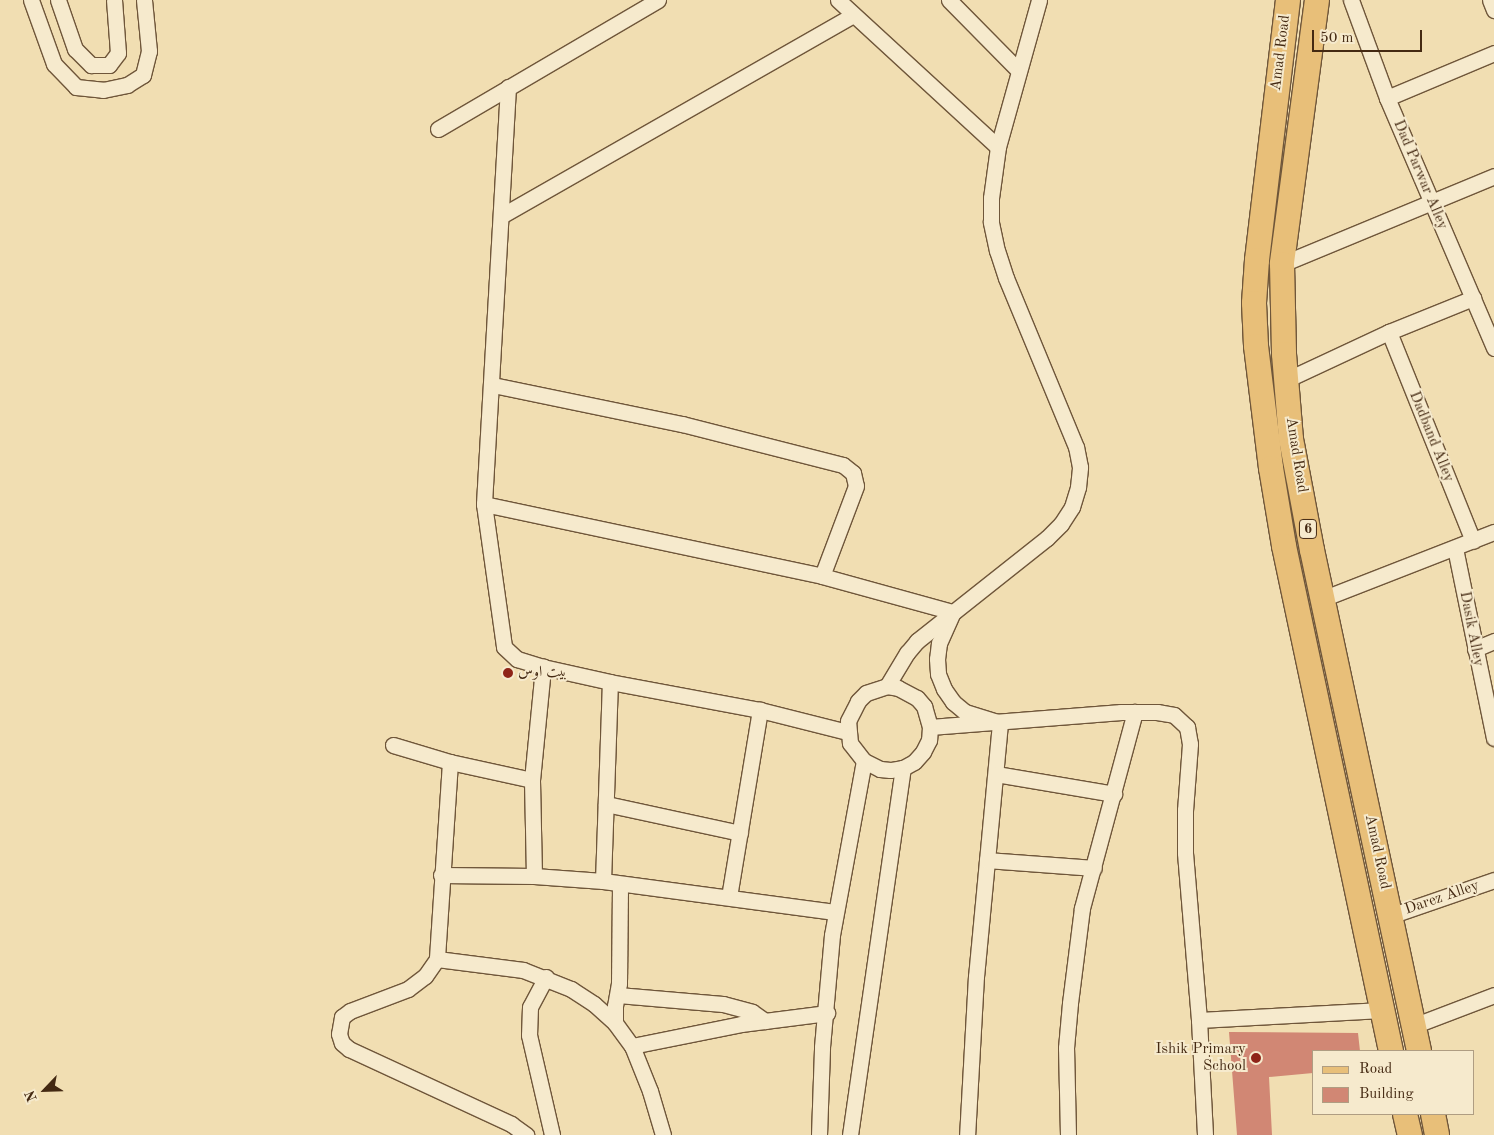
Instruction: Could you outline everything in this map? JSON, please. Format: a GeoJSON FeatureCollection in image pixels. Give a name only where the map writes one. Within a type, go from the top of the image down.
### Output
{"type":"FeatureCollection","features":[{"type":"Feature","properties":{"kind":"main road","name":"Amad Road"},"geometry":{"type":"LineString","coordinates":[[1288,0],[1257,260],[1254,325],[1277,507],[1391,1050]]}},
{"type":"Feature","properties":{"kind":"main road","name":"Amad Road"},"geometry":{"type":"LineString","coordinates":[[1317,0],[1282,264],[1286,380],[1291,439],[1322,599],[1419,1050]]}},
{"type":"Feature","properties":{"kind":"main road"},"geometry":{"type":"LineString","coordinates":[[1334,780],[1360,774]]}},
{"type":"Feature","properties":{"kind":"main road"},"geometry":{"type":"LineString","coordinates":[[1343,826],[1370,821]]}},
{"type":"Feature","properties":{"kind":"main road"},"geometry":{"type":"LineString","coordinates":[[1405,1115],[1410,1135]]}},
{"type":"Feature","properties":{"kind":"main road"},"geometry":{"type":"LineString","coordinates":[[1432,1115],[1437,1135]]}},
{"type":"Feature","properties":{"kind":"street"},"geometry":{"type":"LineString","coordinates":[[31,0],[54,64],[76,87],[103,90],[128,85],[143,75],[149,51],[144,0]]}},
{"type":"Feature","properties":{"kind":"street"},"geometry":{"type":"LineString","coordinates":[[58,0],[75,49],[90,65],[109,65],[118,53],[114,0]]}},
{"type":"Feature","properties":{"kind":"street"},"geometry":{"type":"LineString","coordinates":[[438,129],[658,0]]}},
{"type":"Feature","properties":{"kind":"street"},"geometry":{"type":"LineString","coordinates":[[838,0],[998,148]]}},
{"type":"Feature","properties":{"kind":"street"},"geometry":{"type":"LineString","coordinates":[[949,0],[1018,70]]}},
{"type":"Feature","properties":{"kind":"street","name":"Dad Parwar Alley"},"geometry":{"type":"LineString","coordinates":[[1351,0],[1387,98],[1494,348]]}},
{"type":"Feature","properties":{"kind":"street"},"geometry":{"type":"LineString","coordinates":[[1490,0],[1494,10]]}},
{"type":"Feature","properties":{"kind":"street"},"geometry":{"type":"LineString","coordinates":[[887,686],[907,653],[917,641],[1062,524],[1072,507],[1078,487],[1080,467],[1076,447],[1017,306],[997,250],[991,222],[991,198],[998,148],[1034,3]]}},
{"type":"Feature","properties":{"kind":"street"},"geometry":{"type":"LineString","coordinates":[[501,216],[853,15]]}},
{"type":"Feature","properties":{"kind":"street"},"geometry":{"type":"LineString","coordinates":[[1387,98],[1494,53]]}},
{"type":"Feature","properties":{"kind":"street"},"geometry":{"type":"LineString","coordinates":[[508,87],[493,385],[484,504],[504,647],[517,660],[543,667],[610,682],[760,710],[847,732]]}},
{"type":"Feature","properties":{"kind":"street"},"geometry":{"type":"LineString","coordinates":[[1282,264],[1494,176]]}},
{"type":"Feature","properties":{"kind":"street"},"geometry":{"type":"LineString","coordinates":[[1286,380],[1389,332],[1472,298]]}},
{"type":"Feature","properties":{"kind":"street","name":"Dadband Alley"},"geometry":{"type":"LineString","coordinates":[[1389,332],[1473,541]]}},
{"type":"Feature","properties":{"kind":"street"},"geometry":{"type":"LineString","coordinates":[[493,385],[682,424],[843,465],[853,473],[856,486],[822,576]]}},
{"type":"Feature","properties":{"kind":"street"},"geometry":{"type":"LineString","coordinates":[[484,504],[822,576],[953,612]]}},
{"type":"Feature","properties":{"kind":"street"},"geometry":{"type":"LineString","coordinates":[[1322,599],[1494,532]]}},
{"type":"Feature","properties":{"kind":"street","name":"Dasik Alley"},"geometry":{"type":"LineString","coordinates":[[1455,548],[1494,738]]}},
{"type":"Feature","properties":{"kind":"street"},"geometry":{"type":"LineString","coordinates":[[953,612],[939,643],[937,659],[938,674],[944,689],[953,702],[965,712],[1000,723]]}},
{"type":"Feature","properties":{"kind":"street"},"geometry":{"type":"LineString","coordinates":[[1475,649],[1494,641]]}},
{"type":"Feature","properties":{"kind":"street"},"geometry":{"type":"LineString","coordinates":[[534,876],[532,780],[543,667]]}},
{"type":"Feature","properties":{"kind":"street"},"geometry":{"type":"LineString","coordinates":[[603,881],[610,682]]}},
{"type":"Feature","properties":{"kind":"street"},"geometry":{"type":"LineString","coordinates":[[887,686],[898,688],[917,698],[924,706],[930,727],[929,740],[923,752],[914,762],[903,768],[880,769],[864,761],[856,753],[847,732],[852,710],[858,701],[866,693],[887,686]]}},
{"type":"Feature","properties":{"kind":"street"},"geometry":{"type":"LineString","coordinates":[[729,897],[760,710]]}},
{"type":"Feature","properties":{"kind":"street"},"geometry":{"type":"LineString","coordinates":[[930,727],[1135,712],[1166,712],[1181,720],[1190,736],[1185,832],[1199,1020],[1205,1135]]}},
{"type":"Feature","properties":{"kind":"street"},"geometry":{"type":"LineString","coordinates":[[1068,1135],[1066,1093],[1070,1003],[1082,908],[1135,712]]}},
{"type":"Feature","properties":{"kind":"street"},"geometry":{"type":"LineString","coordinates":[[967,1135],[976,976],[1000,723]]}},
{"type":"Feature","properties":{"kind":"street"},"geometry":{"type":"LineString","coordinates":[[394,745],[450,762],[532,780]]}},
{"type":"Feature","properties":{"kind":"street"},"geometry":{"type":"LineString","coordinates":[[819,1135],[822,1048],[827,1013],[835,912],[864,761]]}},
{"type":"Feature","properties":{"kind":"street"},"geometry":{"type":"LineString","coordinates":[[450,762],[441,875],[437,959],[425,976],[408,989],[350,1010],[342,1017],[338,1028],[342,1043],[349,1049],[511,1124],[526,1135]]}},
{"type":"Feature","properties":{"kind":"street"},"geometry":{"type":"LineString","coordinates":[[850,1135],[903,768]]}},
{"type":"Feature","properties":{"kind":"street"},"geometry":{"type":"LineString","coordinates":[[996,774],[1114,794]]}},
{"type":"Feature","properties":{"kind":"street"},"geometry":{"type":"LineString","coordinates":[[606,804],[740,834]]}},
{"type":"Feature","properties":{"kind":"street"},"geometry":{"type":"LineString","coordinates":[[987,860],[1094,868]]}},
{"type":"Feature","properties":{"kind":"street"},"geometry":{"type":"LineString","coordinates":[[441,875],[534,876],[603,881],[620,885],[729,897],[835,912]]}},
{"type":"Feature","properties":{"kind":"street","name":"Darez Alley"},"geometry":{"type":"LineString","coordinates":[[1390,916],[1494,880]]}},
{"type":"Feature","properties":{"kind":"street"},"geometry":{"type":"LineString","coordinates":[[615,1022],[614,1006],[618,995],[620,885]]}},
{"type":"Feature","properties":{"kind":"street"},"geometry":{"type":"LineString","coordinates":[[437,959],[500,966],[546,977],[579,994],[615,1022],[632,1046],[650,1091],[662,1135]]}},
{"type":"Feature","properties":{"kind":"street"},"geometry":{"type":"LineString","coordinates":[[546,977],[530,1008],[528,1035],[552,1135]]}},
{"type":"Feature","properties":{"kind":"street"},"geometry":{"type":"LineString","coordinates":[[618,995],[723,1004],[752,1012],[765,1021]]}},
{"type":"Feature","properties":{"kind":"street"},"geometry":{"type":"LineString","coordinates":[[1413,1026],[1494,995]]}},
{"type":"Feature","properties":{"kind":"street"},"geometry":{"type":"LineString","coordinates":[[1199,1020],[1382,1010]]}},
{"type":"Feature","properties":{"kind":"street"},"geometry":{"type":"LineString","coordinates":[[632,1046],[765,1021],[827,1013]]}},
{"type":"Feature","properties":{"kind":"building"},"geometry":{"type":"Polygon","coordinates":[[[1229,1032],[1358,1033],[1360,1050],[1312,1050],[1312,1073],[1269,1077],[1272,1135],[1237,1135],[1229,1032]]]}},
{"type":"Feature","properties":{"kind":"place","name":"بيت اوس"},"geometry":{"type":"Point","coordinates":[508,673]}},
{"type":"Feature","properties":{"kind":"place","name":"Ishik Primary School"},"geometry":{"type":"Point","coordinates":[1256,1058]}}]}
